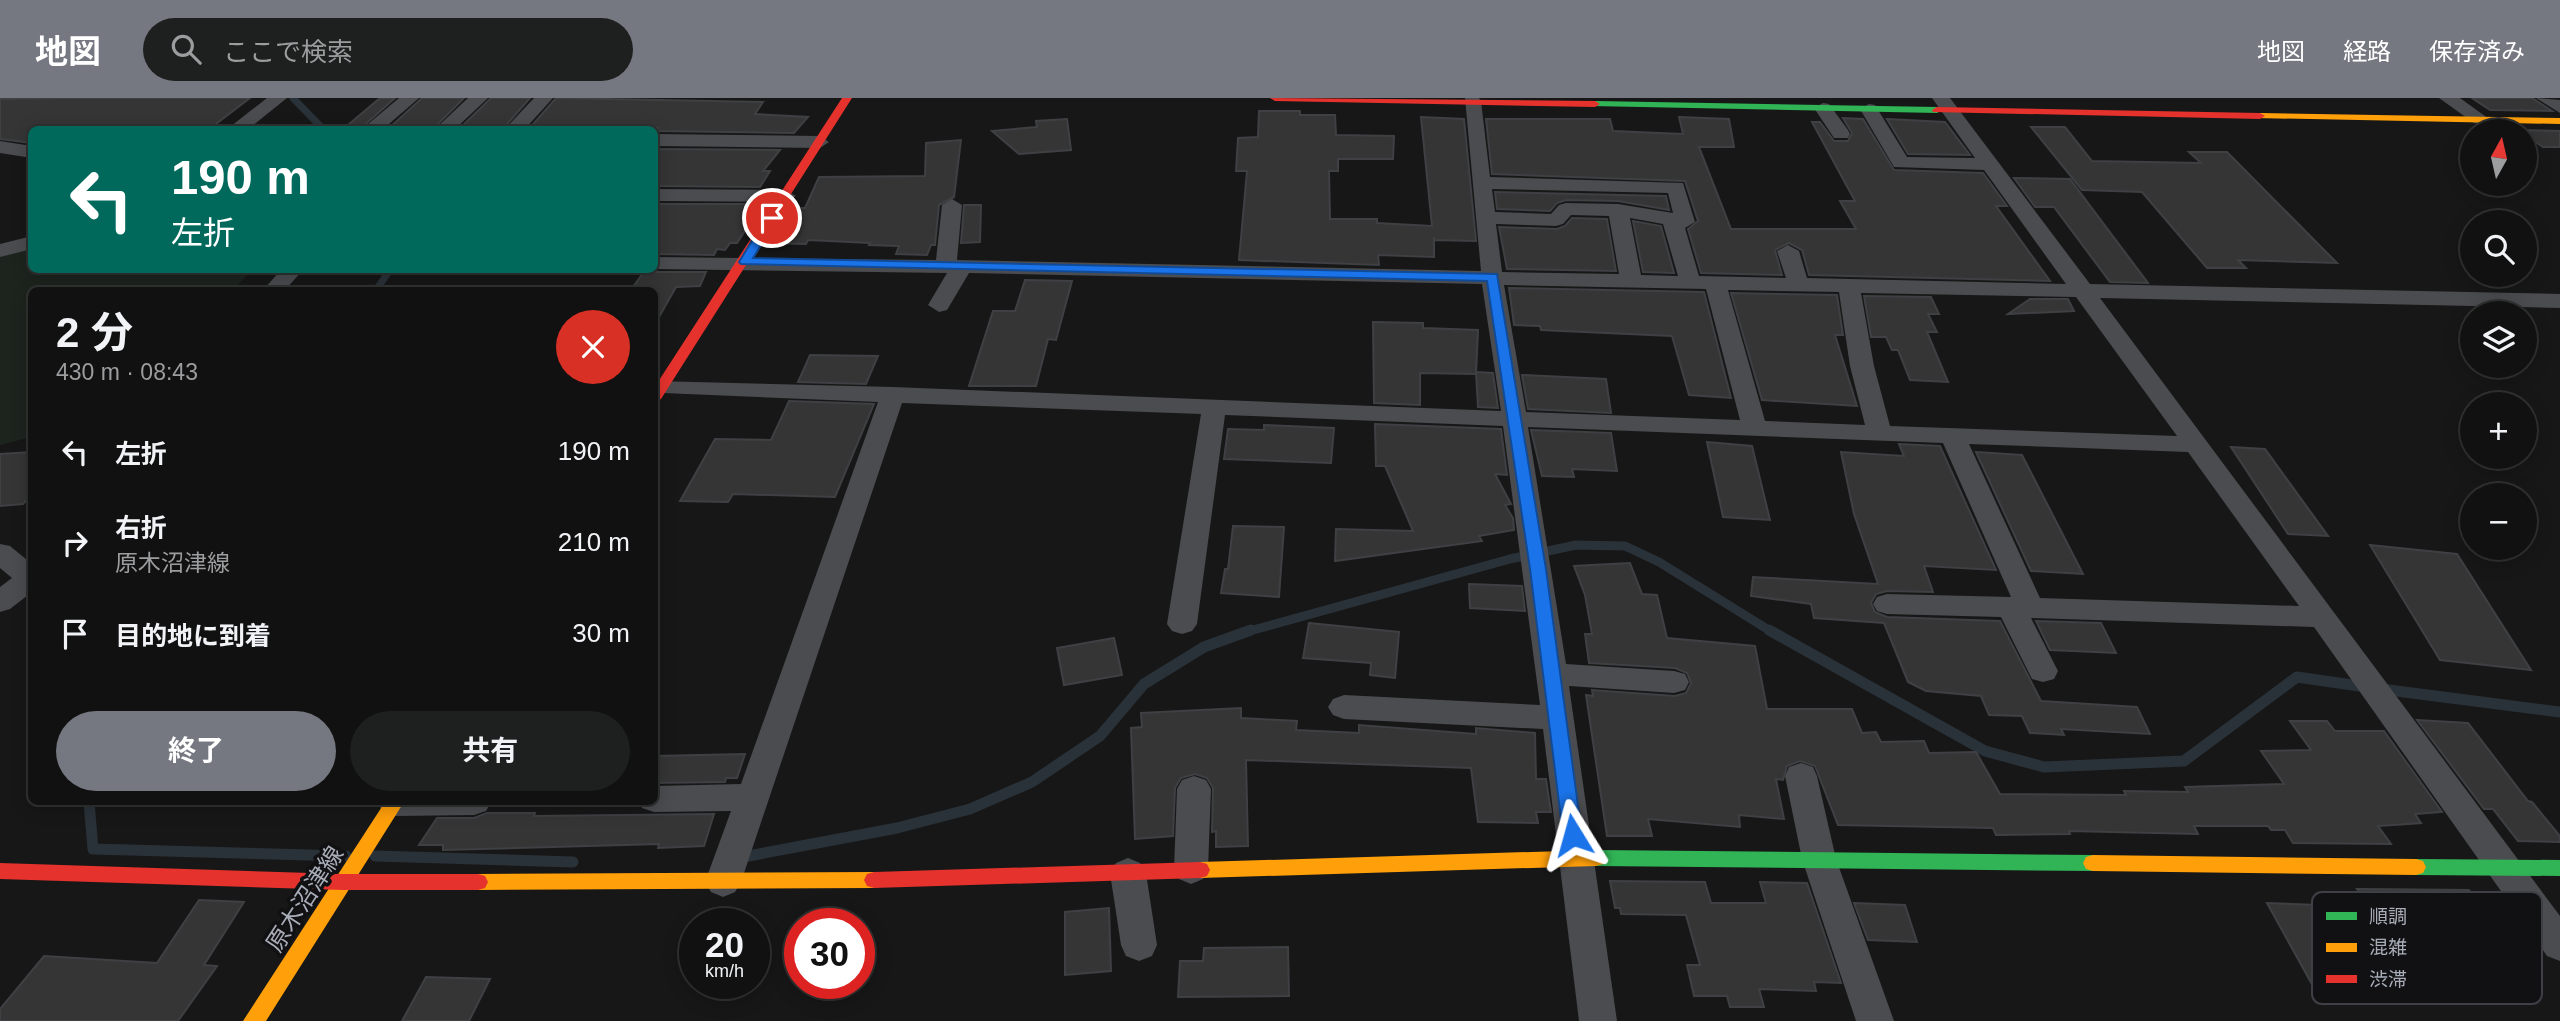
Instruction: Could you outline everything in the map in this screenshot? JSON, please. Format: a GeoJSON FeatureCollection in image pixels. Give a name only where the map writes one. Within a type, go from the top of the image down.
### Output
{"type":"FeatureCollection","features":[{"type":"Feature","properties":{"kind":"street"},"geometry":{"type":"LineString","coordinates":[[240,126],[278,98]]}},
{"type":"Feature","properties":{"kind":"street"},"geometry":{"type":"LineString","coordinates":[[375,126],[410,98]]}},
{"type":"Feature","properties":{"kind":"street"},"geometry":{"type":"LineString","coordinates":[[448,126],[479,98]]}},
{"type":"Feature","properties":{"kind":"street"},"geometry":{"type":"LineString","coordinates":[[517,126],[544,98]]}},
{"type":"Feature","properties":{"kind":"street"},"geometry":{"type":"LineString","coordinates":[[659,393],[745,262],[847,98]]}},
{"type":"Feature","properties":{"kind":"street"},"geometry":{"type":"LineString","coordinates":[[1275,98],[1869,109],[1946,104],[2480,119]]}},
{"type":"Feature","properties":{"kind":"street"},"geometry":{"type":"LineString","coordinates":[[2448,98],[2480,119]]}},
{"type":"Feature","properties":{"kind":"street"},"geometry":{"type":"LineString","coordinates":[[2545,98],[2560,108]]}},
{"type":"Feature","properties":{"kind":"street"},"geometry":{"type":"LineString","coordinates":[[1472,100],[1492,277],[1536,556],[1598,1021]]}},
{"type":"Feature","properties":{"kind":"street"},"geometry":{"type":"LineString","coordinates":[[1946,104],[2323,617],[2520,892]]}},
{"type":"Feature","properties":{"kind":"street"},"geometry":{"type":"LineString","coordinates":[[1823,108],[1841,134]]}},
{"type":"Feature","properties":{"kind":"street"},"geometry":{"type":"LineString","coordinates":[[1869,109],[1901,163],[1990,164]]}},
{"type":"Feature","properties":{"kind":"street"},"geometry":{"type":"LineString","coordinates":[[2538,120],[2560,121]]}},
{"type":"Feature","properties":{"kind":"street"},"geometry":{"type":"LineString","coordinates":[[658,140],[820,142]]}},
{"type":"Feature","properties":{"kind":"street"},"geometry":{"type":"LineString","coordinates":[[0,147],[28,151]]}},
{"type":"Feature","properties":{"kind":"street"},"geometry":{"type":"LineString","coordinates":[[1482,183],[1676,187],[1685,222],[1618,210],[1566,209],[1556,219],[1486,218]]}},
{"type":"Feature","properties":{"kind":"street"},"geometry":{"type":"LineString","coordinates":[[658,195],[786,196]]}},
{"type":"Feature","properties":{"kind":"street"},"geometry":{"type":"LineString","coordinates":[[939,305],[954,266],[952,205]]}},
{"type":"Feature","properties":{"kind":"street"},"geometry":{"type":"LineString","coordinates":[[1618,210],[1631,280]]}},
{"type":"Feature","properties":{"kind":"street"},"geometry":{"type":"LineString","coordinates":[[1672,219],[1690,281]]}},
{"type":"Feature","properties":{"kind":"street"},"geometry":{"type":"LineString","coordinates":[[0,236],[28,241]]}},
{"type":"Feature","properties":{"kind":"street"},"geometry":{"type":"LineString","coordinates":[[0,251],[28,243]]}},
{"type":"Feature","properties":{"kind":"street"},"geometry":{"type":"LineString","coordinates":[[1788,251],[1798,283]]}},
{"type":"Feature","properties":{"kind":"street"},"geometry":{"type":"LineString","coordinates":[[658,263],[954,266],[2560,301]]}},
{"type":"Feature","properties":{"kind":"street"},"geometry":{"type":"LineString","coordinates":[[277,287],[289,273]]}},
{"type":"Feature","properties":{"kind":"street"},"geometry":{"type":"LineString","coordinates":[[1715,282],[1754,428]]}},
{"type":"Feature","properties":{"kind":"street"},"geometry":{"type":"LineString","coordinates":[[1849,284],[1862,366],[1878,432]]}},
{"type":"Feature","properties":{"kind":"street"},"geometry":{"type":"LineString","coordinates":[[659,393],[893,394],[2197,445]]}},
{"type":"Feature","properties":{"kind":"street"},"geometry":{"type":"LineString","coordinates":[[723,883],[893,394]]}},
{"type":"Feature","properties":{"kind":"street"},"geometry":{"type":"LineString","coordinates":[[1182,624],[1214,407]]}},
{"type":"Feature","properties":{"kind":"street"},"geometry":{"type":"LineString","coordinates":[[1952,435],[2043,671]]}},
{"type":"Feature","properties":{"kind":"street"},"geometry":{"type":"LineString","coordinates":[[0,553],[23,586]]}},
{"type":"Feature","properties":{"kind":"street"},"geometry":{"type":"LineString","coordinates":[[1886,604],[2323,617]]}},
{"type":"Feature","properties":{"kind":"street"},"geometry":{"type":"LineString","coordinates":[[1551,674],[1674,682]]}},
{"type":"Feature","properties":{"kind":"street"},"geometry":{"type":"LineString","coordinates":[[1344,707],[1556,718]]}},
{"type":"Feature","properties":{"kind":"street"},"geometry":{"type":"LineString","coordinates":[[1801,776],[1819,859],[1875,1021]]}},
{"type":"Feature","properties":{"kind":"street"},"geometry":{"type":"LineString","coordinates":[[1191,869],[1194,789]]}},
{"type":"Feature","properties":{"kind":"street"},"geometry":{"type":"LineString","coordinates":[[658,799],[754,797]]}},
{"type":"Feature","properties":{"kind":"street","name":"原木沼津線"},"geometry":{"type":"LineString","coordinates":[[254,1021],[392,805]]}},
{"type":"Feature","properties":{"kind":"street"},"geometry":{"type":"LineString","coordinates":[[0,871],[344,880],[723,883],[1576,858],[2560,868]]}},
{"type":"Feature","properties":{"kind":"street"},"geometry":{"type":"LineString","coordinates":[[1128,873],[1139,945]]}},
{"type":"Feature","properties":{"kind":"street"},"geometry":{"type":"LineString","coordinates":[[2542,921],[2560,945]]}},
{"type":"Feature","properties":{"kind":"shaded area"},"geometry":{"type":"Polygon","coordinates":[[[28,248],[28,273],[249,273],[236,287],[28,287],[28,438],[0,445],[0,254],[28,248]]]}},
{"type":"Feature","properties":{"kind":"building"},"geometry":{"type":"Polygon","coordinates":[[[250,98],[213,126],[28,126],[28,142],[0,139],[0,99],[250,98]]]}},
{"type":"Feature","properties":{"kind":"building"},"geometry":{"type":"Polygon","coordinates":[[[380,98],[395,98],[364,126],[347,126],[380,98]]]}},
{"type":"Feature","properties":{"kind":"building"},"geometry":{"type":"Polygon","coordinates":[[[422,98],[464,98],[436,126],[391,126],[422,98]]]}},
{"type":"Feature","properties":{"kind":"building"},"geometry":{"type":"Polygon","coordinates":[[[491,98],[530,98],[506,126],[462,126],[491,98]]]}},
{"type":"Feature","properties":{"kind":"building"},"geometry":{"type":"Polygon","coordinates":[[[556,98],[763,102],[755,114],[808,117],[794,133],[658,131],[658,126],[532,126],[556,98]]]}},
{"type":"Feature","properties":{"kind":"building"},"geometry":{"type":"Polygon","coordinates":[[[2472,98],[2532,98],[2552,111],[2490,110],[2472,98]]]}},
{"type":"Feature","properties":{"kind":"building"},"geometry":{"type":"Polygon","coordinates":[[[1259,111],[1300,111],[1300,115],[1335,115],[1336,135],[1394,136],[1393,159],[1338,159],[1338,171],[1329,171],[1330,219],[1377,219],[1377,223],[1432,226],[1421,117],[1464,119],[1476,241],[1434,240],[1434,257],[1378,255],[1379,265],[1239,260],[1247,171],[1236,171],[1238,138],[1258,137],[1259,111]]]}},
{"type":"Feature","properties":{"kind":"building"},"geometry":{"type":"Polygon","coordinates":[[[1679,117],[1729,119],[1734,147],[1699,147],[1731,229],[1856,229],[1840,201],[1855,201],[1812,122],[1820,122],[1834,141],[1848,141],[1852,133],[1843,118],[1863,119],[1894,170],[1983,173],[2007,206],[1996,206],[2050,281],[1809,275],[1802,250],[1789,243],[1775,250],[1782,275],[1701,273],[1688,229],[1698,221],[1685,181],[1492,174],[1486,119],[1610,119],[1613,131],[1683,134],[1679,117]]]}},
{"type":"Feature","properties":{"kind":"building"},"geometry":{"type":"Polygon","coordinates":[[[1067,119],[1071,150],[1019,154],[992,131],[1037,127],[1036,121],[1067,119]]]}},
{"type":"Feature","properties":{"kind":"building"},"geometry":{"type":"Polygon","coordinates":[[[1887,119],[1945,122],[1970,155],[1908,154],[1887,119]]]}},
{"type":"Feature","properties":{"kind":"building"},"geometry":{"type":"Polygon","coordinates":[[[2031,127],[2065,127],[2092,161],[2201,163],[2189,152],[2227,152],[2337,263],[2238,260],[2246,268],[2207,268],[2142,192],[2082,190],[2031,127]]]}},
{"type":"Feature","properties":{"kind":"building"},"geometry":{"type":"Polygon","coordinates":[[[2538,130],[2560,131],[2560,147],[2543,147],[2538,144],[2538,130]]]}},
{"type":"Feature","properties":{"kind":"building"},"geometry":{"type":"Polygon","coordinates":[[[961,140],[954,197],[939,205],[935,245],[931,245],[927,255],[896,254],[899,246],[869,245],[870,243],[808,240],[806,244],[771,243],[793,208],[805,208],[819,177],[925,176],[926,143],[961,140]]]}},
{"type":"Feature","properties":{"kind":"building"},"geometry":{"type":"Polygon","coordinates":[[[658,149],[780,150],[763,171],[770,171],[760,187],[658,186],[658,149]]]}},
{"type":"Feature","properties":{"kind":"building"},"geometry":{"type":"Polygon","coordinates":[[[2014,178],[2070,179],[2148,283],[2110,282],[2054,207],[2035,207],[2014,178]]]}},
{"type":"Feature","properties":{"kind":"building"},"geometry":{"type":"Polygon","coordinates":[[[1495,192],[1666,196],[1669,210],[1618,201],[1566,200],[1557,203],[1550,211],[1497,209],[1495,192]]]}},
{"type":"Feature","properties":{"kind":"building"},"geometry":{"type":"Polygon","coordinates":[[[658,204],[748,204],[746,208],[760,208],[737,243],[730,243],[725,250],[717,249],[714,255],[658,254],[658,204]]]}},
{"type":"Feature","properties":{"kind":"building"},"geometry":{"type":"Polygon","coordinates":[[[964,205],[981,205],[980,242],[961,243],[964,205]]]}},
{"type":"Feature","properties":{"kind":"building"},"geometry":{"type":"Polygon","coordinates":[[[1572,218],[1607,219],[1616,271],[1507,269],[1499,227],[1557,229],[1565,226],[1572,218]]]}},
{"type":"Feature","properties":{"kind":"building"},"geometry":{"type":"Polygon","coordinates":[[[1633,221],[1661,226],[1674,273],[1643,272],[1633,221]]]}},
{"type":"Feature","properties":{"kind":"building"},"geometry":{"type":"Polygon","coordinates":[[[706,272],[700,286],[676,287],[658,319],[658,287],[633,287],[643,273],[706,272]]]}},
{"type":"Feature","properties":{"kind":"building"},"geometry":{"type":"Polygon","coordinates":[[[1025,280],[1072,281],[1056,340],[1048,339],[1036,386],[969,386],[993,311],[1015,311],[1025,280]]]}},
{"type":"Feature","properties":{"kind":"building"},"geometry":{"type":"Polygon","coordinates":[[[1509,288],[1704,292],[1731,398],[1689,395],[1672,336],[1541,330],[1540,326],[1514,325],[1509,288]]]}},
{"type":"Feature","properties":{"kind":"building"},"geometry":{"type":"Polygon","coordinates":[[[1731,293],[1837,295],[1843,335],[1835,335],[1857,406],[1762,400],[1731,293]]]}},
{"type":"Feature","properties":{"kind":"building"},"geometry":{"type":"Polygon","coordinates":[[[1864,296],[1931,297],[1939,314],[1928,314],[1937,332],[1927,332],[1948,382],[1910,380],[1898,350],[1892,350],[1886,337],[1871,337],[1864,296]]]}},
{"type":"Feature","properties":{"kind":"building"},"geometry":{"type":"Polygon","coordinates":[[[2030,299],[2068,299],[2074,311],[2008,314],[2030,299]]]}},
{"type":"Feature","properties":{"kind":"building"},"geometry":{"type":"Polygon","coordinates":[[[1373,322],[1423,323],[1423,328],[1478,330],[1476,374],[1420,373],[1420,405],[1374,403],[1373,322]]]}},
{"type":"Feature","properties":{"kind":"building"},"geometry":{"type":"Polygon","coordinates":[[[810,355],[878,356],[866,384],[798,382],[810,355]]]}},
{"type":"Feature","properties":{"kind":"building"},"geometry":{"type":"Polygon","coordinates":[[[1476,372],[1493,373],[1498,408],[1478,407],[1476,372]]]}},
{"type":"Feature","properties":{"kind":"building"},"geometry":{"type":"Polygon","coordinates":[[[1522,375],[1606,379],[1611,413],[1528,409],[1522,375]]]}},
{"type":"Feature","properties":{"kind":"building"},"geometry":{"type":"Polygon","coordinates":[[[789,401],[874,404],[835,497],[733,494],[728,502],[680,501],[715,439],[771,440],[789,401]]]}},
{"type":"Feature","properties":{"kind":"building"},"geometry":{"type":"Polygon","coordinates":[[[1375,424],[1501,429],[1507,475],[1495,474],[1511,504],[1505,505],[1513,518],[1514,530],[1479,536],[1482,541],[1335,561],[1336,529],[1413,531],[1385,466],[1376,466],[1375,424]]]}},
{"type":"Feature","properties":{"kind":"building"},"geometry":{"type":"Polygon","coordinates":[[[1264,425],[1334,428],[1331,463],[1224,459],[1228,429],[1264,430],[1264,425]]]}},
{"type":"Feature","properties":{"kind":"building"},"geometry":{"type":"Polygon","coordinates":[[[1531,430],[1611,433],[1617,471],[1572,469],[1574,477],[1542,476],[1531,430]]]}},
{"type":"Feature","properties":{"kind":"building"},"geometry":{"type":"Polygon","coordinates":[[[1707,442],[1752,446],[1770,520],[1723,517],[1707,442]]]}},
{"type":"Feature","properties":{"kind":"building"},"geometry":{"type":"Polygon","coordinates":[[[1899,444],[1940,446],[1996,570],[1924,566],[1933,592],[1887,591],[1876,594],[1871,603],[1875,612],[1887,617],[2000,621],[2041,701],[2137,707],[2150,734],[2061,729],[2064,735],[2030,733],[2022,716],[1989,715],[1981,696],[1926,691],[1908,682],[1884,623],[1814,618],[1811,604],[1751,596],[1753,577],[1878,584],[1854,514],[1841,452],[1904,456],[1899,444]]]}},
{"type":"Feature","properties":{"kind":"building"},"geometry":{"type":"Polygon","coordinates":[[[2231,447],[2265,449],[2328,536],[2288,534],[2231,447]]]}},
{"type":"Feature","properties":{"kind":"building"},"geometry":{"type":"Polygon","coordinates":[[[28,452],[28,498],[23,504],[0,506],[0,454],[28,452]]]}},
{"type":"Feature","properties":{"kind":"building"},"geometry":{"type":"Polygon","coordinates":[[[1976,452],[2022,455],[2083,574],[2031,571],[1976,452]]]}},
{"type":"Feature","properties":{"kind":"building"},"geometry":{"type":"Polygon","coordinates":[[[1233,526],[1284,527],[1279,597],[1221,593],[1225,569],[1228,569],[1233,526]]]}},
{"type":"Feature","properties":{"kind":"building"},"geometry":{"type":"Polygon","coordinates":[[[2370,545],[2457,554],[2531,670],[2440,660],[2370,545]]]}},
{"type":"Feature","properties":{"kind":"building"},"geometry":{"type":"Polygon","coordinates":[[[1630,563],[1642,594],[1657,595],[1667,638],[1755,646],[1767,709],[1852,709],[1862,733],[1876,732],[1881,742],[1924,741],[1929,753],[1976,752],[2000,794],[2126,795],[2124,791],[2188,792],[2185,787],[2284,784],[2261,751],[2311,750],[2290,721],[2327,721],[2335,731],[2384,731],[2442,812],[2415,814],[2421,823],[2378,826],[2391,844],[2293,843],[2285,830],[2271,830],[2268,826],[2194,826],[2198,834],[2069,831],[2070,834],[1996,835],[1993,828],[1838,825],[1815,766],[1800,761],[1787,766],[1783,780],[1776,779],[1784,819],[1739,815],[1740,827],[1648,819],[1652,836],[1607,836],[1586,695],[1593,696],[1592,690],[1675,696],[1686,693],[1691,683],[1687,673],[1675,668],[1589,663],[1585,634],[1592,634],[1585,595],[1574,566],[1630,563]]]}},
{"type":"Feature","properties":{"kind":"building"},"geometry":{"type":"Polygon","coordinates":[[[1469,584],[1522,586],[1525,611],[1470,608],[1469,584]]]}},
{"type":"Feature","properties":{"kind":"building"},"geometry":{"type":"Polygon","coordinates":[[[2036,621],[2101,623],[2116,653],[2050,650],[2036,621]]]}},
{"type":"Feature","properties":{"kind":"building"},"geometry":{"type":"Polygon","coordinates":[[[1309,623],[1399,632],[1395,678],[1370,675],[1371,663],[1303,658],[1309,623]]]}},
{"type":"Feature","properties":{"kind":"building"},"geometry":{"type":"Polygon","coordinates":[[[1114,638],[1122,675],[1064,685],[1057,648],[1114,638]]]}},
{"type":"Feature","properties":{"kind":"building"},"geometry":{"type":"Polygon","coordinates":[[[1241,708],[1241,718],[1297,721],[1296,730],[1359,733],[1359,725],[1476,734],[1476,728],[1535,733],[1536,779],[1546,779],[1551,812],[1536,812],[1538,823],[1478,822],[1471,768],[1246,760],[1248,846],[1216,847],[1216,831],[1212,832],[1213,788],[1207,778],[1195,774],[1181,778],[1175,788],[1173,836],[1135,839],[1131,728],[1142,727],[1141,713],[1241,708]]]}},
{"type":"Feature","properties":{"kind":"building"},"geometry":{"type":"Polygon","coordinates":[[[2417,720],[2468,723],[2528,801],[2532,802],[2560,836],[2560,842],[2518,841],[2493,809],[2484,809],[2417,720]]]}},
{"type":"Feature","properties":{"kind":"building"},"geometry":{"type":"Polygon","coordinates":[[[745,754],[737,778],[726,778],[725,782],[658,783],[658,756],[745,754]]]}},
{"type":"Feature","properties":{"kind":"building"},"geometry":{"type":"Polygon","coordinates":[[[487,813],[535,813],[534,816],[714,814],[704,846],[658,848],[659,844],[443,850],[443,845],[419,845],[437,818],[474,818],[487,813]]]}},
{"type":"Feature","properties":{"kind":"building"},"geometry":{"type":"Polygon","coordinates":[[[1610,881],[1705,882],[1711,903],[1766,903],[1760,882],[1807,883],[1841,983],[1814,982],[1816,991],[1759,989],[1764,1007],[1730,1007],[1727,996],[1694,996],[1687,965],[1700,965],[1686,915],[1621,914],[1620,908],[1615,908],[1610,881]]]}},
{"type":"Feature","properties":{"kind":"building"},"geometry":{"type":"Polygon","coordinates":[[[2357,889],[2470,892],[2359,892],[2357,889]]]}},
{"type":"Feature","properties":{"kind":"building"},"geometry":{"type":"Polygon","coordinates":[[[199,900],[244,902],[204,965],[217,966],[178,1021],[0,1021],[0,1009],[44,956],[157,963],[199,900]]]}},
{"type":"Feature","properties":{"kind":"building"},"geometry":{"type":"Polygon","coordinates":[[[1854,903],[1905,905],[1917,942],[1868,940],[1854,903]]]}},
{"type":"Feature","properties":{"kind":"building"},"geometry":{"type":"Polygon","coordinates":[[[2267,903],[2312,905],[2312,984],[2267,903]]]}},
{"type":"Feature","properties":{"kind":"building"},"geometry":{"type":"Polygon","coordinates":[[[1109,908],[1111,971],[1065,975],[1065,912],[1109,908]]]}},
{"type":"Feature","properties":{"kind":"building"},"geometry":{"type":"Polygon","coordinates":[[[1288,947],[1289,996],[1178,997],[1180,961],[1203,961],[1204,948],[1288,947]]]}},
{"type":"Feature","properties":{"kind":"building"},"geometry":{"type":"Polygon","coordinates":[[[426,977],[490,979],[469,1021],[402,1021],[426,977]]]}},
{"type":"Feature","properties":{"kind":"waterway"},"geometry":{"type":"LineString","coordinates":[[293,98],[320,126]]}},
{"type":"Feature","properties":{"kind":"waterway"},"geometry":{"type":"LineString","coordinates":[[378,287],[388,273]]}},
{"type":"Feature","properties":{"kind":"waterway"},"geometry":{"type":"LineString","coordinates":[[1246,632],[1510,559],[1576,545],[1625,546],[1659,562],[1772,632]]}},
{"type":"Feature","properties":{"kind":"waterway"},"geometry":{"type":"LineString","coordinates":[[738,858],[897,828],[970,809],[1032,782],[1100,736],[1144,684],[1204,647],[1251,630]]}},
{"type":"Feature","properties":{"kind":"waterway"},"geometry":{"type":"LineString","coordinates":[[1769,630],[1985,751],[2044,767],[2184,761],[2297,677],[2366,687]]}},
{"type":"Feature","properties":{"kind":"waterway"},"geometry":{"type":"LineString","coordinates":[[2381,689],[2560,712]]}},
{"type":"Feature","properties":{"kind":"waterway"},"geometry":{"type":"LineString","coordinates":[[89,805],[93,849],[346,856]]}},
{"type":"Feature","properties":{"kind":"waterway"},"geometry":{"type":"LineString","coordinates":[[375,856],[573,862]]}},
{"type":"Feature","properties":{"kind":"traffic: fast"},"geometry":{"type":"LineString","coordinates":[[1595,104],[1937,110]]}},
{"type":"Feature","properties":{"kind":"traffic: fast"},"geometry":{"type":"LineString","coordinates":[[1596,858],[2093,863]]}},
{"type":"Feature","properties":{"kind":"traffic: fast"},"geometry":{"type":"LineString","coordinates":[[2416,867],[2560,868]]}},
{"type":"Feature","properties":{"kind":"traffic: slow"},"geometry":{"type":"LineString","coordinates":[[2260,116],[2560,121]]}},
{"type":"Feature","properties":{"kind":"traffic: slow"},"geometry":{"type":"LineString","coordinates":[[254,1021],[393,805]]}},
{"type":"Feature","properties":{"kind":"traffic: slow"},"geometry":{"type":"LineString","coordinates":[[1200,870],[1596,858]]}},
{"type":"Feature","properties":{"kind":"traffic: slow"},"geometry":{"type":"LineString","coordinates":[[2093,863],[2416,867]]}},
{"type":"Feature","properties":{"kind":"traffic: slow"},"geometry":{"type":"LineString","coordinates":[[478,882],[874,880]]}},
{"type":"Feature","properties":{"kind":"traffic: jam"},"geometry":{"type":"LineString","coordinates":[[658,393],[847,98]]}},
{"type":"Feature","properties":{"kind":"traffic: jam"},"geometry":{"type":"LineString","coordinates":[[1275,98],[1595,104]]}},
{"type":"Feature","properties":{"kind":"traffic: jam"},"geometry":{"type":"LineString","coordinates":[[1937,110],[2260,116]]}},
{"type":"Feature","properties":{"kind":"traffic: jam"},"geometry":{"type":"LineString","coordinates":[[874,880],[1200,870]]}},
{"type":"Feature","properties":{"kind":"traffic: jam"},"geometry":{"type":"LineString","coordinates":[[0,871],[343,882],[478,882]]}},
{"type":"Feature","properties":{"kind":"route"},"geometry":{"type":"LineString","coordinates":[[772,218],[745,262],[1492,277],[1538,569],[1573,835]]}}]}
